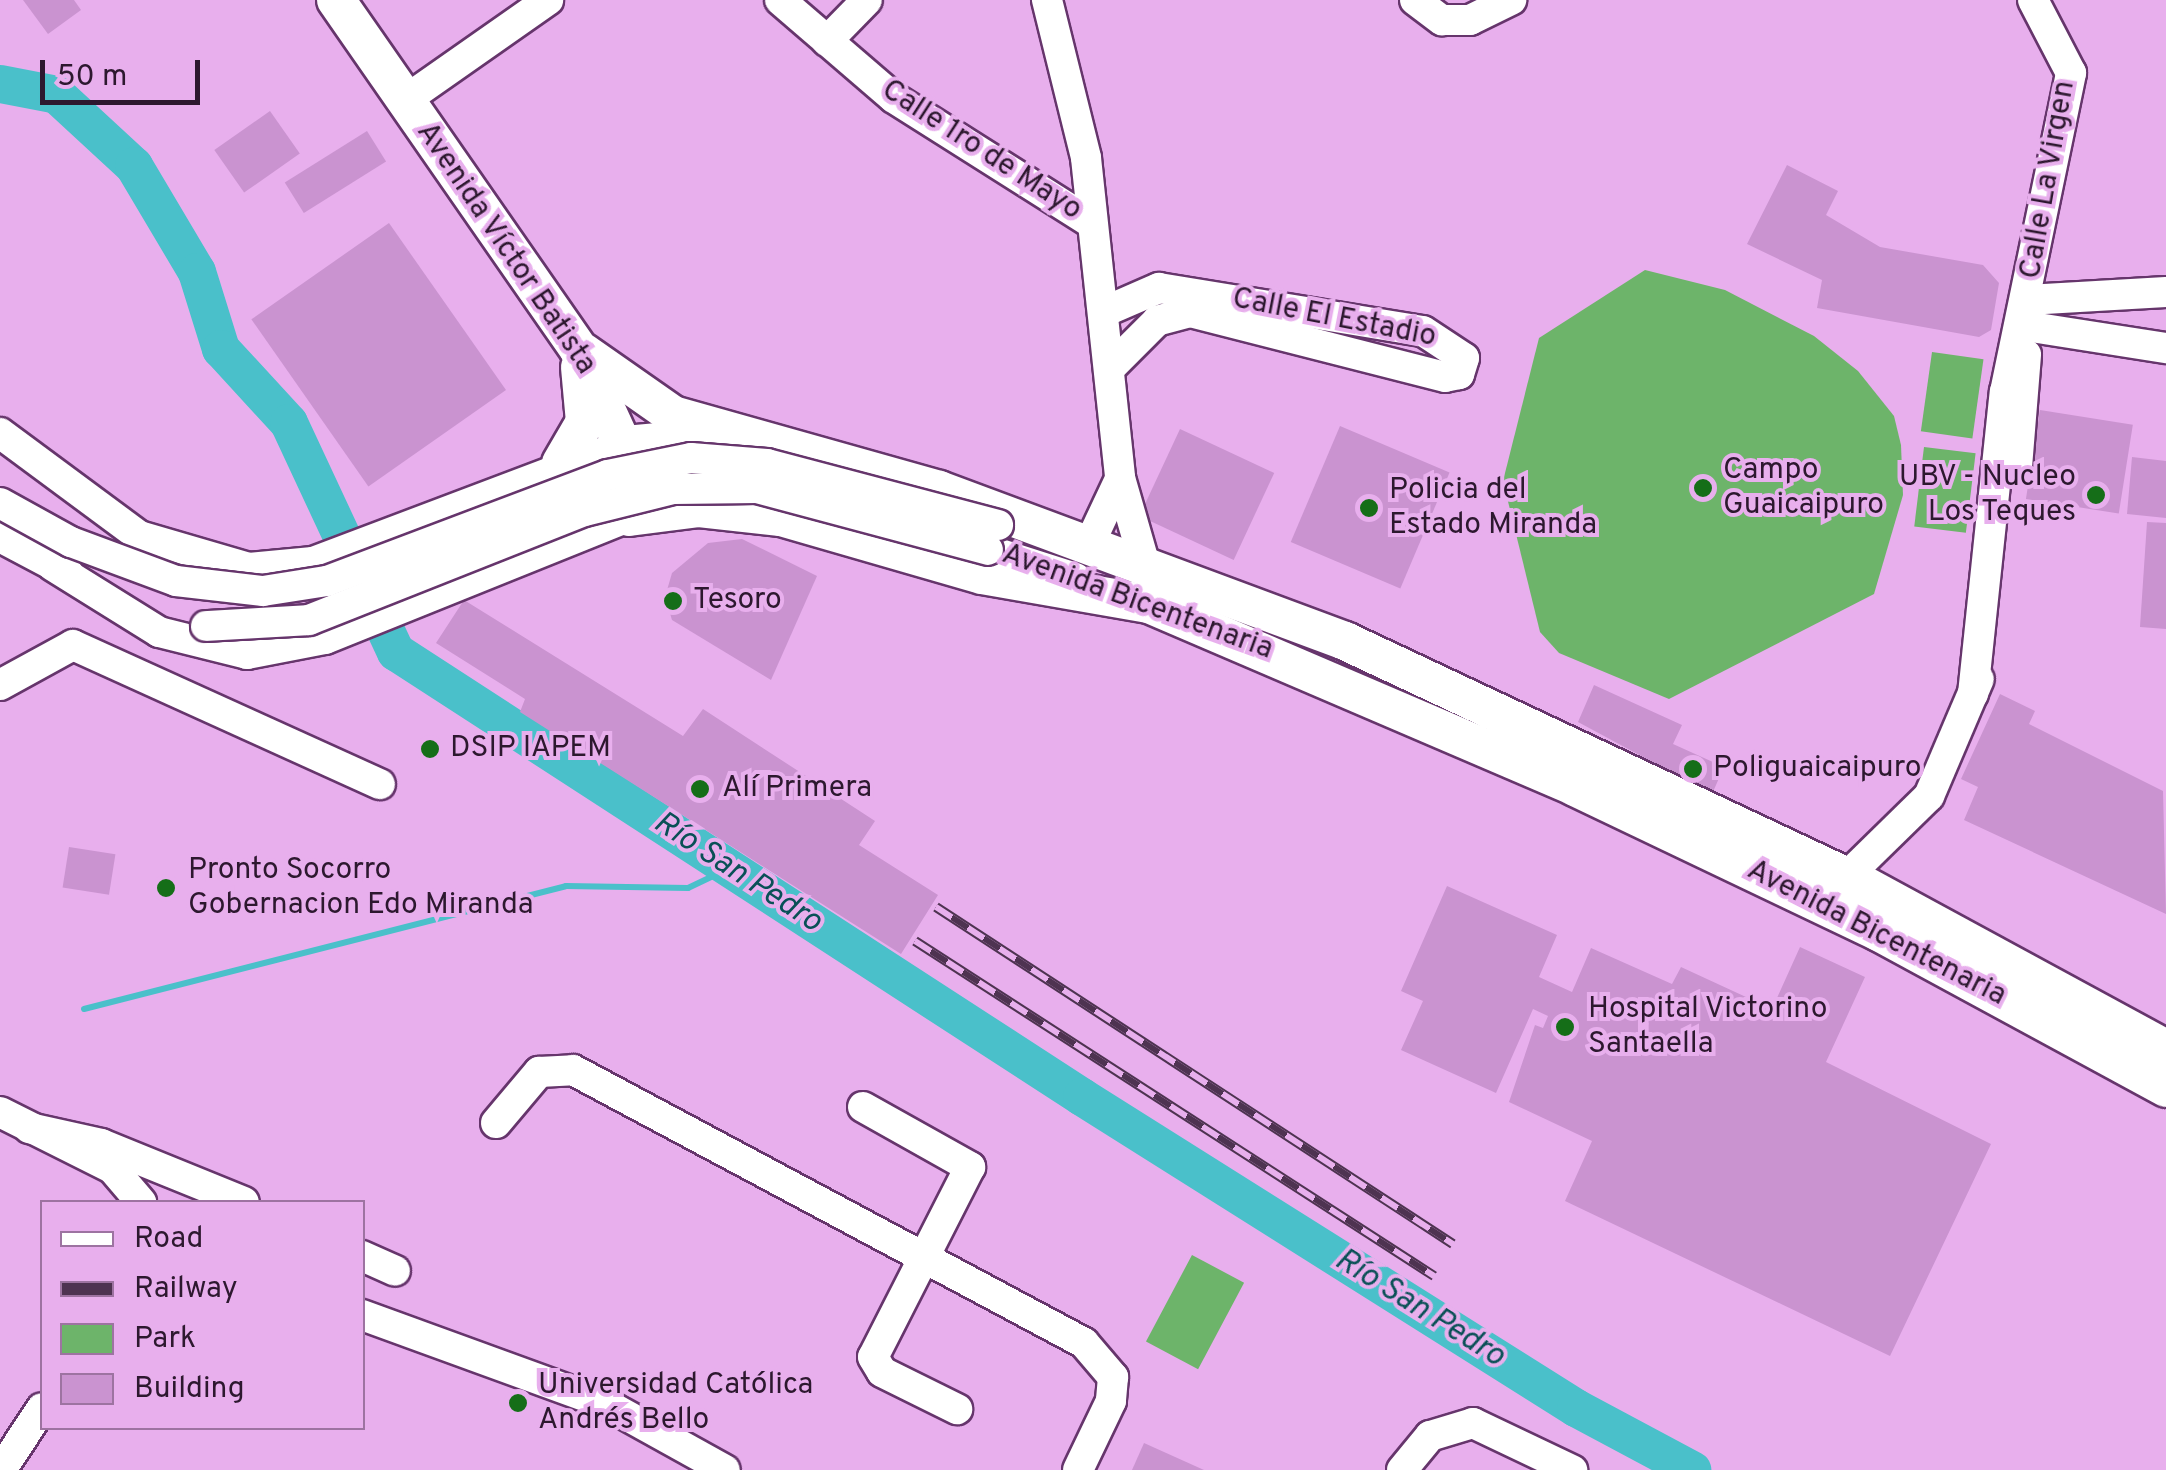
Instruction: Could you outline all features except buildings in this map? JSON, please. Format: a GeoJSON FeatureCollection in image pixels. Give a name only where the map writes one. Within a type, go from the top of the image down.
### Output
{"type":"FeatureCollection","features":[{"type":"Feature","properties":{"kind":"main road","name":"Avenida Víctor Batista"},"geometry":{"type":"LineString","coordinates":[[336,0],[579,350],[622,444],[629,516]]}},
{"type":"Feature","properties":{"kind":"main road"},"geometry":{"type":"LineString","coordinates":[[579,350],[673,415],[939,490],[1085,546]]}},
{"type":"Feature","properties":{"kind":"main road"},"geometry":{"type":"LineString","coordinates":[[561,464],[585,422],[579,350]]}},
{"type":"Feature","properties":{"kind":"main road"},"geometry":{"type":"LineString","coordinates":[[629,516],[700,508],[764,514],[982,575],[1149,604]]}},
{"type":"Feature","properties":{"kind":"main road","name":"Avenida Bicentenaria"},"geometry":{"type":"LineString","coordinates":[[1085,546],[1146,565],[1345,642],[1833,890],[2166,1049]]}},
{"type":"Feature","properties":{"kind":"main road","name":"Avenida Bicentenaria"},"geometry":{"type":"LineString","coordinates":[[1149,604],[1294,661],[1833,890],[2166,1088]]}},
{"type":"Feature","properties":{"kind":"street"},"geometry":{"type":"LineString","coordinates":[[404,101],[548,0]]}},
{"type":"Feature","properties":{"kind":"street","name":"Calle 1ro de Mayo"},"geometry":{"type":"LineString","coordinates":[[780,0],[894,98],[1092,223]]}},
{"type":"Feature","properties":{"kind":"street"},"geometry":{"type":"LineString","coordinates":[[828,41],[868,0]]}},
{"type":"Feature","properties":{"kind":"street"},"geometry":{"type":"LineString","coordinates":[[1047,0],[1106,311],[1120,478],[1146,565]]}},
{"type":"Feature","properties":{"kind":"street"},"geometry":{"type":"LineString","coordinates":[[1415,0],[1442,20],[1470,20],[1511,0]]}},
{"type":"Feature","properties":{"kind":"street","name":"Calle La Virgen"},"geometry":{"type":"LineString","coordinates":[[1833,890],[1904,829],[1929,796],[1993,642],[1993,567],[2025,312],[2071,72],[2033,0]]}},
{"type":"Feature","properties":{"kind":"street","name":"Calle El Estadio"},"geometry":{"type":"LineString","coordinates":[[1106,311],[1159,288],[1423,331],[1464,358],[1459,374],[1445,376],[1190,312],[1157,321],[1110,368]]}},
{"type":"Feature","properties":{"kind":"street"},"geometry":{"type":"LineString","coordinates":[[2025,312],[2166,292]]}},
{"type":"Feature","properties":{"kind":"street"},"geometry":{"type":"LineString","coordinates":[[2025,312],[2166,348]]}},
{"type":"Feature","properties":{"kind":"street"},"geometry":{"type":"LineString","coordinates":[[0,434],[139,536],[249,568],[313,562],[561,464],[622,444],[731,434]]}},
{"type":"Feature","properties":{"kind":"street","name":"Avenida Bicentenaria"},"geometry":{"type":"LineString","coordinates":[[0,502],[71,542],[176,580],[263,591],[327,581],[608,475],[690,458],[767,464],[993,537],[1149,604]]}},
{"type":"Feature","properties":{"kind":"street"},"geometry":{"type":"LineString","coordinates":[[1085,546],[1120,478]]}},
{"type":"Feature","properties":{"kind":"street","name":"Avenida Bicentenaria"},"geometry":{"type":"LineString","coordinates":[[53,566],[155,614],[206,626],[309,620],[586,511],[673,489],[757,488],[993,537],[1085,546]]}},
{"type":"Feature","properties":{"kind":"street"},"geometry":{"type":"LineString","coordinates":[[0,537],[159,632],[247,654],[325,639],[629,516]]}},
{"type":"Feature","properties":{"kind":"street"},"geometry":{"type":"LineString","coordinates":[[0,685],[73,645],[380,784]]}},
{"type":"Feature","properties":{"kind":"street"},"geometry":{"type":"LineString","coordinates":[[496,1123],[539,1072],[574,1070],[926,1258],[1100,1358],[1112,1377],[1111,1401],[1078,1470]]}},
{"type":"Feature","properties":{"kind":"street"},"geometry":{"type":"LineString","coordinates":[[0,1090],[16,1121],[112,1168],[140,1200]]}},
{"type":"Feature","properties":{"kind":"street"},"geometry":{"type":"LineString","coordinates":[[862,1106],[970,1167],[874,1366],[956,1409]]}},
{"type":"Feature","properties":{"kind":"street"},"geometry":{"type":"LineString","coordinates":[[16,1121],[101,1144],[239,1200]]}},
{"type":"Feature","properties":{"kind":"street"},"geometry":{"type":"LineString","coordinates":[[365,1257],[395,1271]]}},
{"type":"Feature","properties":{"kind":"street"},"geometry":{"type":"LineString","coordinates":[[365,1316],[604,1403],[725,1470]]}},
{"type":"Feature","properties":{"kind":"street"},"geometry":{"type":"LineString","coordinates":[[1,1470],[40,1411]]}},
{"type":"Feature","properties":{"kind":"street"},"geometry":{"type":"LineString","coordinates":[[1402,1470],[1430,1436],[1473,1423],[1526,1460],[1572,1470]]}},
{"type":"Feature","properties":{"kind":"green space","name":"Campo Guaicaipuro"},"geometry":{"type":"Polygon","coordinates":[[[1645,270],[1725,290],[1814,336],[1858,371],[1894,416],[1901,445],[1903,495],[1874,594],[1669,699],[1559,653],[1540,632],[1503,481],[1539,338],[1645,270]]]}},
{"type":"Feature","properties":{"kind":"green space"},"geometry":{"type":"Polygon","coordinates":[[[1932,352],[1983,359],[1972,438],[1921,431],[1932,352]]]}},
{"type":"Feature","properties":{"kind":"green space"},"geometry":{"type":"Polygon","coordinates":[[[1924,447],[1976,453],[1966,533],[1914,526],[1924,447]]]}},
{"type":"Feature","properties":{"kind":"green space"},"geometry":{"type":"Polygon","coordinates":[[[1192,1255],[1244,1283],[1198,1369],[1146,1342],[1192,1255]]]}},
{"type":"Feature","properties":{"kind":"waterway","name":"Río San Pedro"},"geometry":{"type":"LineString","coordinates":[[0,84],[57,95],[134,166],[197,272],[221,349],[289,423],[396,652],[1082,1097],[1576,1408],[1692,1470]]}},
{"type":"Feature","properties":{"kind":"waterway"},"geometry":{"type":"LineString","coordinates":[[84,1009],[566,886],[688,888],[730,868]]}},
{"type":"Feature","properties":{"kind":"railway"},"geometry":{"type":"LineString","coordinates":[[936,907],[1453,1244]]}},
{"type":"Feature","properties":{"kind":"railway"},"geometry":{"type":"LineString","coordinates":[[915,941],[1434,1276]]}},
{"type":"Feature","properties":{"kind":"place","name":"Campo Guaicaipuro"},"geometry":{"type":"Point","coordinates":[1703,488]}},
{"type":"Feature","properties":{"kind":"place","name":"UBV - Nucleo Los Teques"},"geometry":{"type":"Point","coordinates":[2096,495]}},
{"type":"Feature","properties":{"kind":"place","name":"Policia del Estado Miranda"},"geometry":{"type":"Point","coordinates":[1369,508]}},
{"type":"Feature","properties":{"kind":"place","name":"Tesoro"},"geometry":{"type":"Point","coordinates":[673,601]}},
{"type":"Feature","properties":{"kind":"place","name":"DSIP IAPEM"},"geometry":{"type":"Point","coordinates":[430,749]}},
{"type":"Feature","properties":{"kind":"place","name":"Poliguaicaipuro"},"geometry":{"type":"Point","coordinates":[1693,769]}},
{"type":"Feature","properties":{"kind":"place","name":"Alí Primera"},"geometry":{"type":"Point","coordinates":[700,789]}},
{"type":"Feature","properties":{"kind":"place","name":"Pronto Socorro Gobernacion Edo Miranda"},"geometry":{"type":"Point","coordinates":[166,888]}},
{"type":"Feature","properties":{"kind":"place","name":"Hospital Victorino Santaella"},"geometry":{"type":"Point","coordinates":[1565,1027]}},
{"type":"Feature","properties":{"kind":"place","name":"Universidad Católica Andrés Bello"},"geometry":{"type":"Point","coordinates":[518,1403]}}]}
